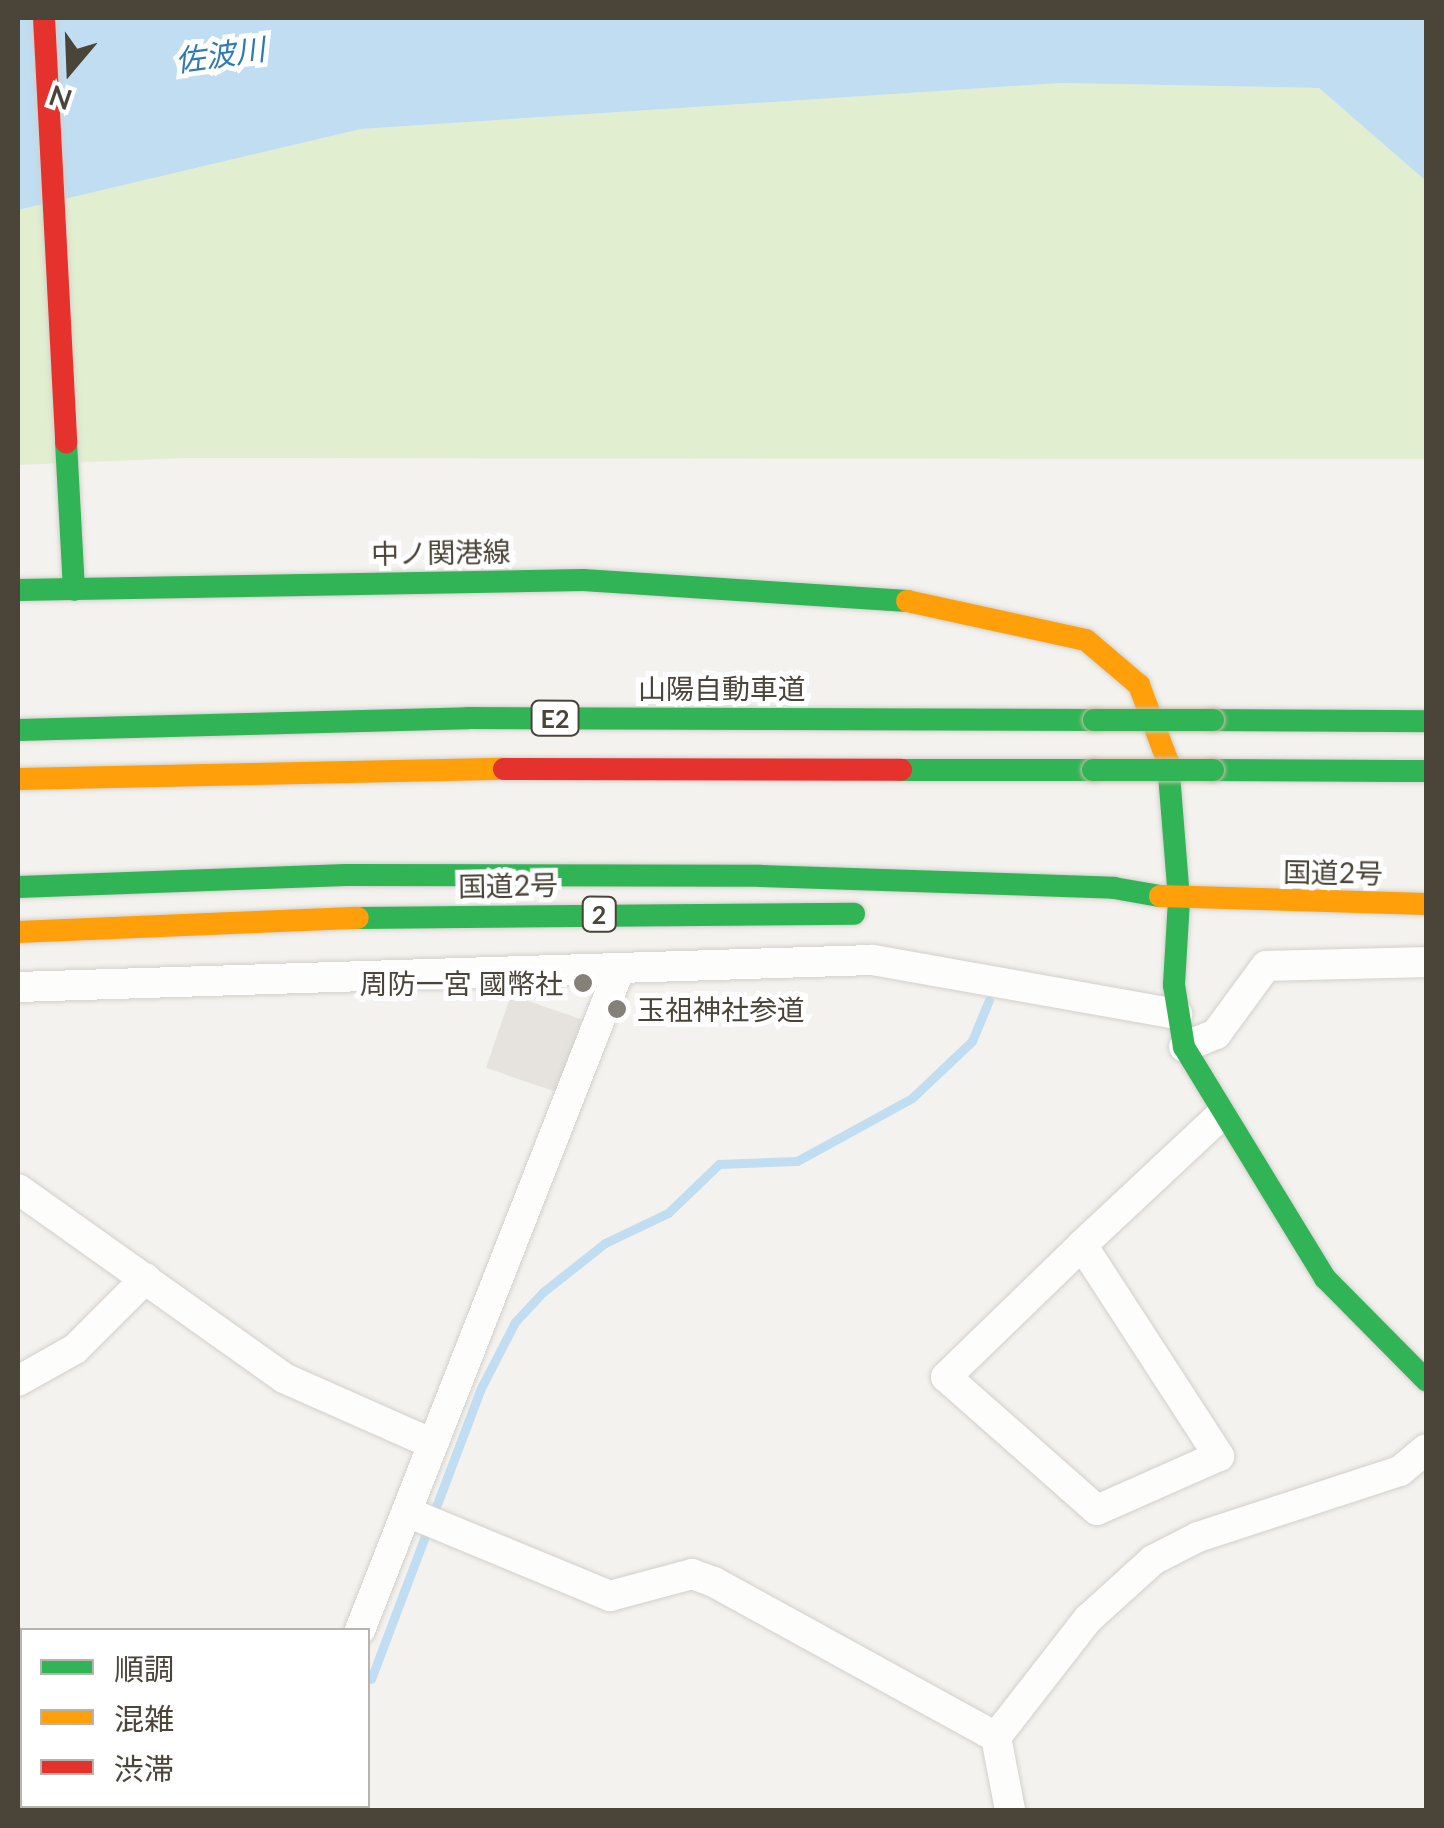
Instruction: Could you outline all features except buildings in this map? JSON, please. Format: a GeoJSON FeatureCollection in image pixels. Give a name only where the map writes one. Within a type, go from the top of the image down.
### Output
{"type":"FeatureCollection","features":[{"type":"Feature","properties":{"kind":"main road"},"geometry":{"type":"LineString","coordinates":[[44,18],[74,590]]}},
{"type":"Feature","properties":{"kind":"main road","name":"中ノ関港線"},"geometry":{"type":"LineString","coordinates":[[18,590],[583,580],[863,597],[1025,620],[1086,640],[1139,685],[1167,754],[1179,900],[1177,1014],[1184,1046],[1222,1115],[1326,1278],[1426,1380]]}},
{"type":"Feature","properties":{"kind":"main road","name":"山陽自動車道"},"geometry":{"type":"LineString","coordinates":[[18,730],[468,718],[1426,721]]}},
{"type":"Feature","properties":{"kind":"main road","name":"E2"},"geometry":{"type":"LineString","coordinates":[[18,780],[423,769],[1426,771]]}},
{"type":"Feature","properties":{"kind":"main road","name":"国道2号"},"geometry":{"type":"LineString","coordinates":[[18,887],[346,875],[761,876],[1114,888],[1179,900],[1426,904]]}},
{"type":"Feature","properties":{"kind":"main road","name":"国道2号"},"geometry":{"type":"LineString","coordinates":[[1114,914],[1179,900]]}},
{"type":"Feature","properties":{"kind":"main road","name":"国道2号"},"geometry":{"type":"LineString","coordinates":[[18,932],[224,919],[876,914]]}},
{"type":"Feature","properties":{"kind":"street"},"geometry":{"type":"LineString","coordinates":[[18,986],[873,960],[1177,1014]]}},
{"type":"Feature","properties":{"kind":"street"},"geometry":{"type":"LineString","coordinates":[[1184,1046],[1216,1034],[1266,966],[1426,962]]}},
{"type":"Feature","properties":{"kind":"street"},"geometry":{"type":"LineString","coordinates":[[361,1628],[620,968]]}},
{"type":"Feature","properties":{"kind":"street"},"geometry":{"type":"LineString","coordinates":[[1082,1245],[1220,1456],[1097,1510],[946,1377],[1082,1245],[1222,1115]]}},
{"type":"Feature","properties":{"kind":"street"},"geometry":{"type":"LineString","coordinates":[[18,1189],[284,1378],[433,1444]]}},
{"type":"Feature","properties":{"kind":"street"},"geometry":{"type":"LineString","coordinates":[[18,1381],[75,1349],[146,1278]]}},
{"type":"Feature","properties":{"kind":"street"},"geometry":{"type":"LineString","coordinates":[[1010,1810],[996,1737],[1088,1619],[1153,1560],[1198,1537],[1400,1470],[1426,1450]]}},
{"type":"Feature","properties":{"kind":"street"},"geometry":{"type":"LineString","coordinates":[[407,1512],[610,1596],[692,1574],[714,1582],[996,1737]]}},
{"type":"Feature","properties":{"kind":"green space"},"geometry":{"type":"Polygon","coordinates":[[[1061,83],[1319,88],[1426,181],[1426,459],[184,458],[18,465],[18,210],[361,129],[1061,83]]]}},
{"type":"Feature","properties":{"kind":"shaded area"},"geometry":{"type":"Polygon","coordinates":[[[511,995],[582,1019],[557,1092],[486,1068],[511,995]]]}},
{"type":"Feature","properties":{"kind":"water","name":"佐波川"},"geometry":{"type":"Polygon","coordinates":[[[18,18],[1426,18],[1426,181],[1319,88],[1061,83],[361,129],[18,210],[18,18]]]}},
{"type":"Feature","properties":{"kind":"waterway"},"geometry":{"type":"LineString","coordinates":[[371,1679],[481,1388],[515,1322],[543,1292],[605,1243],[668,1213],[719,1164],[797,1161],[912,1098],[972,1041],[989,1000]]}},
{"type":"Feature","properties":{"kind":"traffic: fast"},"geometry":{"type":"LineString","coordinates":[[66,442],[74,590]]}},
{"type":"Feature","properties":{"kind":"traffic: fast"},"geometry":{"type":"LineString","coordinates":[[18,590],[583,580],[907,601]]}},
{"type":"Feature","properties":{"kind":"traffic: fast"},"geometry":{"type":"LineString","coordinates":[[18,730],[468,718],[1094,720]]}},
{"type":"Feature","properties":{"kind":"traffic: fast"},"geometry":{"type":"LineString","coordinates":[[1094,720],[1213,720]]}},
{"type":"Feature","properties":{"kind":"traffic: fast"},"geometry":{"type":"LineString","coordinates":[[1213,720],[1426,721]]}},
{"type":"Feature","properties":{"kind":"traffic: fast"},"geometry":{"type":"LineString","coordinates":[[1168,762],[1179,900],[1174,985],[1184,1047],[1325,1278],[1426,1380]]}},
{"type":"Feature","properties":{"kind":"traffic: fast"},"geometry":{"type":"LineString","coordinates":[[901,770],[1093,770]]}},
{"type":"Feature","properties":{"kind":"traffic: fast"},"geometry":{"type":"LineString","coordinates":[[1093,770],[1213,770]]}},
{"type":"Feature","properties":{"kind":"traffic: fast"},"geometry":{"type":"LineString","coordinates":[[1213,770],[1426,771]]}},
{"type":"Feature","properties":{"kind":"traffic: fast"},"geometry":{"type":"LineString","coordinates":[[18,887],[346,875],[761,876],[1114,888],[1160,896]]}},
{"type":"Feature","properties":{"kind":"traffic: fast"},"geometry":{"type":"LineString","coordinates":[[358,918],[854,914]]}},
{"type":"Feature","properties":{"kind":"traffic: slow"},"geometry":{"type":"LineString","coordinates":[[907,601],[1086,640],[1139,685],[1168,762]]}},
{"type":"Feature","properties":{"kind":"traffic: slow"},"geometry":{"type":"LineString","coordinates":[[18,779],[504,769]]}},
{"type":"Feature","properties":{"kind":"traffic: slow"},"geometry":{"type":"LineString","coordinates":[[1160,896],[1426,904]]}},
{"type":"Feature","properties":{"kind":"traffic: slow"},"geometry":{"type":"LineString","coordinates":[[18,932],[358,918]]}},
{"type":"Feature","properties":{"kind":"traffic: jam"},"geometry":{"type":"LineString","coordinates":[[44,18],[66,442]]}},
{"type":"Feature","properties":{"kind":"traffic: jam"},"geometry":{"type":"LineString","coordinates":[[504,769],[901,770]]}},
{"type":"Feature","properties":{"kind":"place","name":"周防一宮 國幣社"},"geometry":{"type":"Point","coordinates":[583,983]}},
{"type":"Feature","properties":{"kind":"place","name":"玉祖神社参道"},"geometry":{"type":"Point","coordinates":[617,1009]}}]}
